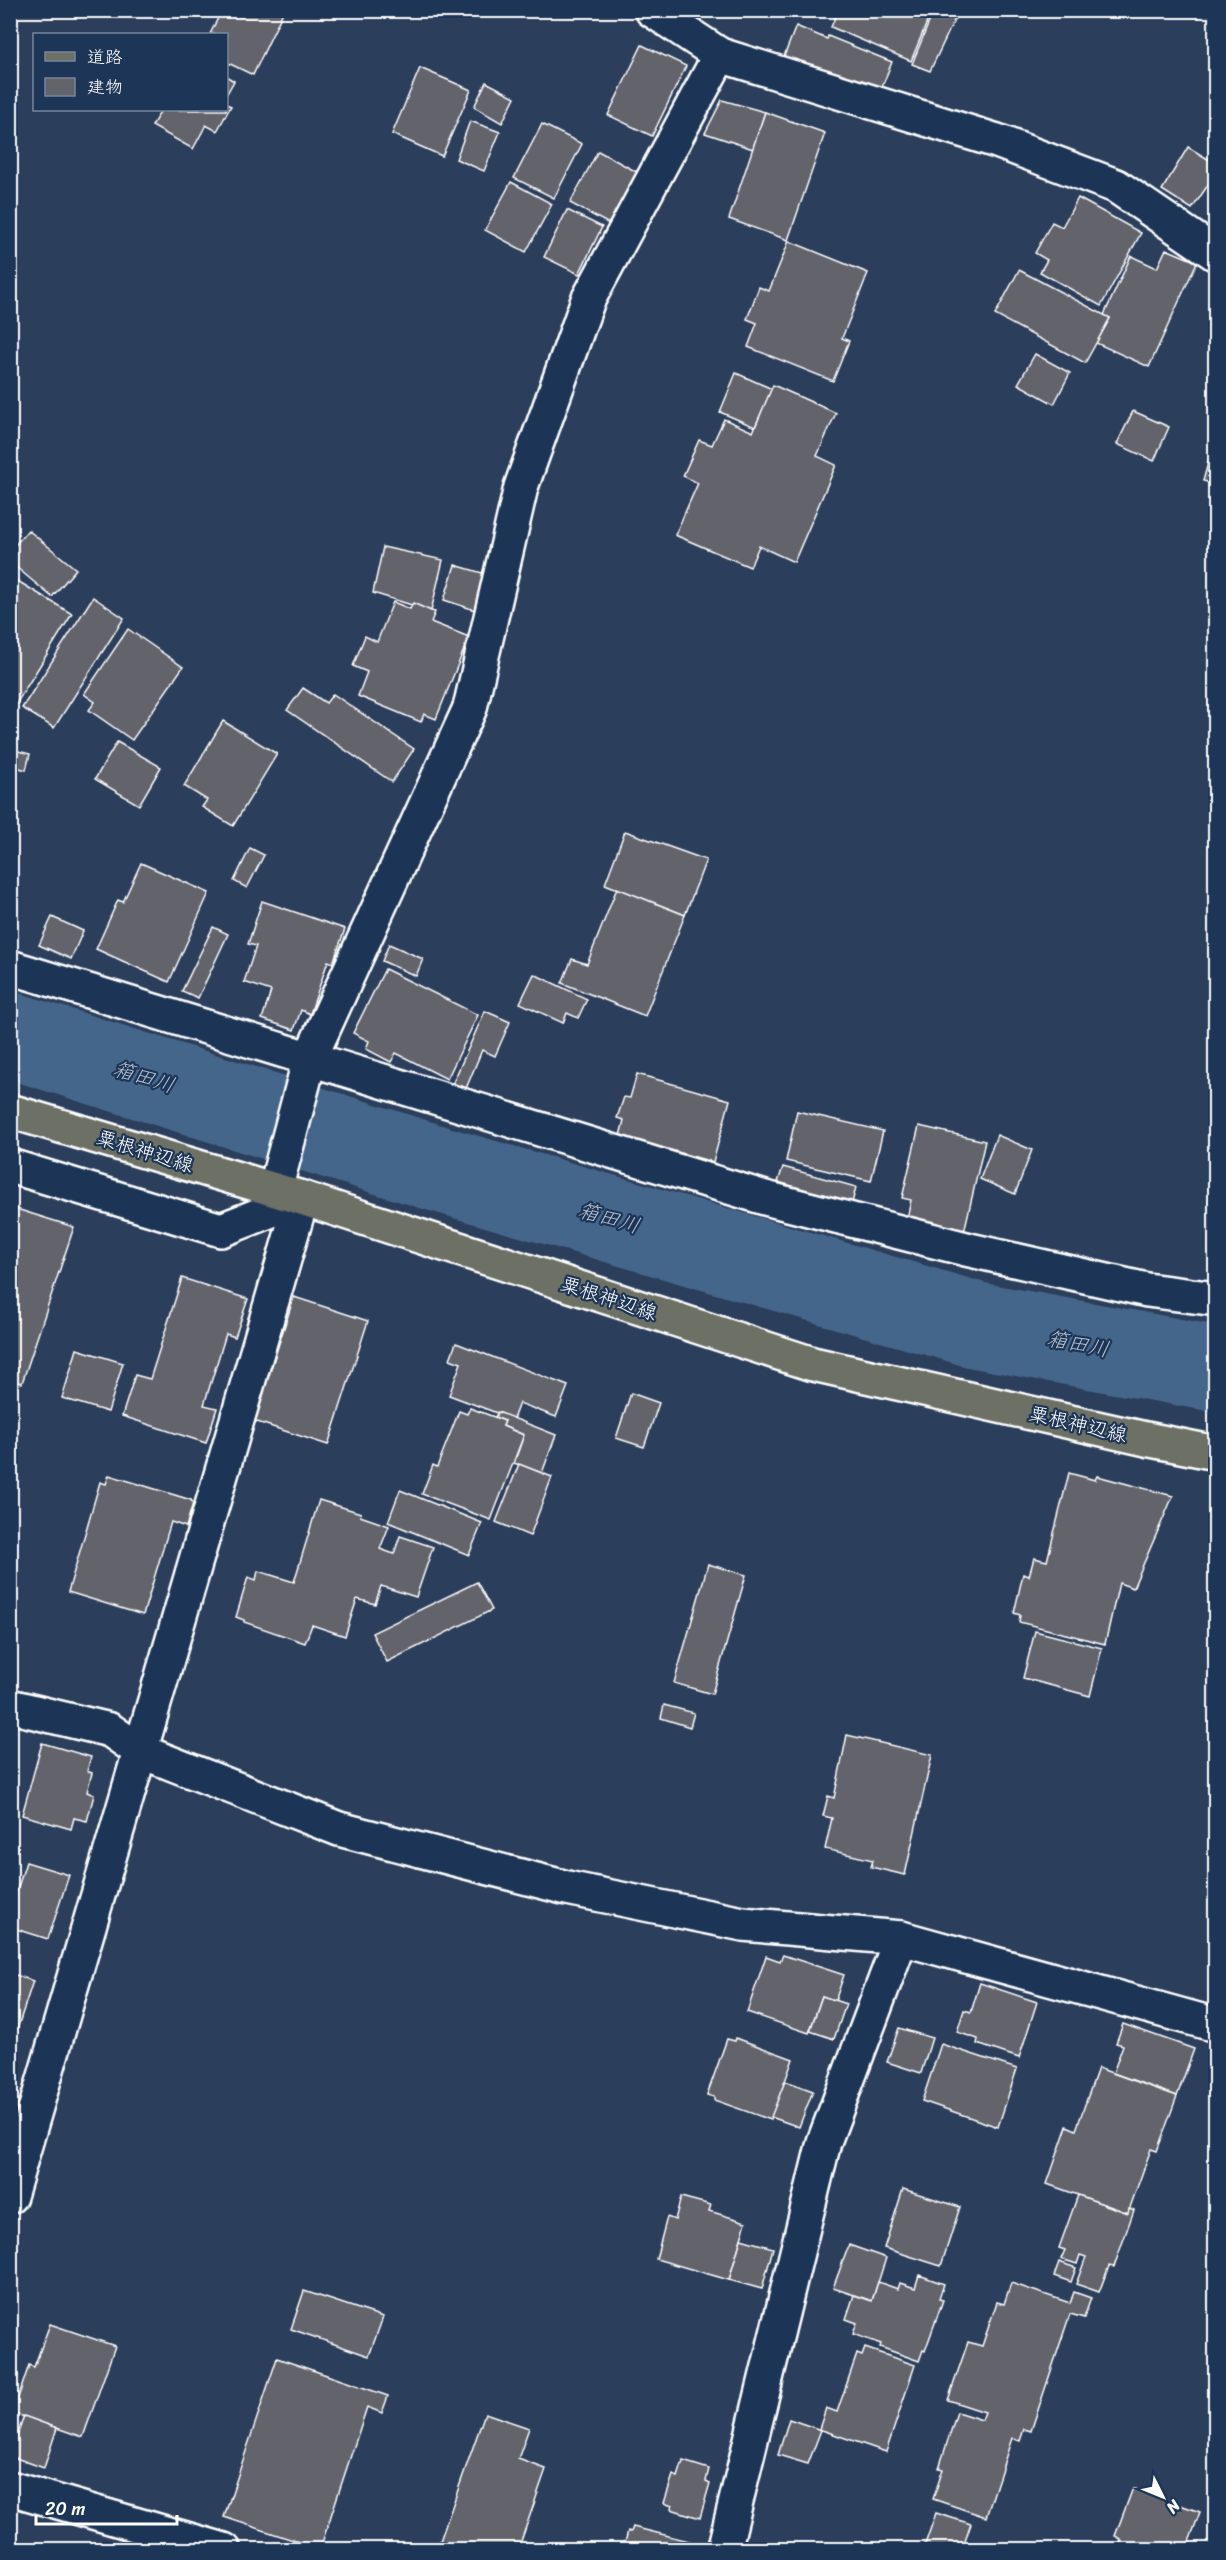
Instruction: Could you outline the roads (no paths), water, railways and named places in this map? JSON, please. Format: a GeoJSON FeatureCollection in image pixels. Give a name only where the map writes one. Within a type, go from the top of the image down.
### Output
{"type":"FeatureCollection","features":[{"type":"Feature","properties":{"kind":"main road","name":"粟根神辺線"},"geometry":{"type":"LineString","coordinates":[[10,1111],[289,1194],[813,1364],[1215,1453]]}},
{"type":"Feature","properties":{"kind":"street"},"geometry":{"type":"LineString","coordinates":[[652,10],[720,55],[997,141],[1116,186],[1215,255]]}},
{"type":"Feature","properties":{"kind":"street"},"geometry":{"type":"LineString","coordinates":[[10,2196],[140,1751],[289,1194],[310,1058],[470,708],[521,487],[588,300],[720,55]]}},
{"type":"Feature","properties":{"kind":"street"},"geometry":{"type":"LineString","coordinates":[[10,967],[765,1198],[970,1251],[1147,1290],[1215,1299]]}},
{"type":"Feature","properties":{"kind":"street"},"geometry":{"type":"LineString","coordinates":[[10,1166],[221,1230],[289,1194]]}},
{"type":"Feature","properties":{"kind":"street"},"geometry":{"type":"LineString","coordinates":[[10,1706],[110,1730],[140,1751],[339,1829],[567,1888],[743,1924],[901,1938],[1215,2025]]}},
{"type":"Feature","properties":{"kind":"street"},"geometry":{"type":"LineString","coordinates":[[724,2550],[824,2142],[901,1938]]}},
{"type":"Feature","properties":{"kind":"street"},"geometry":{"type":"LineString","coordinates":[[10,2488],[224,2550]]}},
{"type":"Feature","properties":{"kind":"waterway","name":"箱田川"},"geometry":{"type":"LineString","coordinates":[[10,1035],[439,1169],[976,1325],[1216,1369]]}}]}
